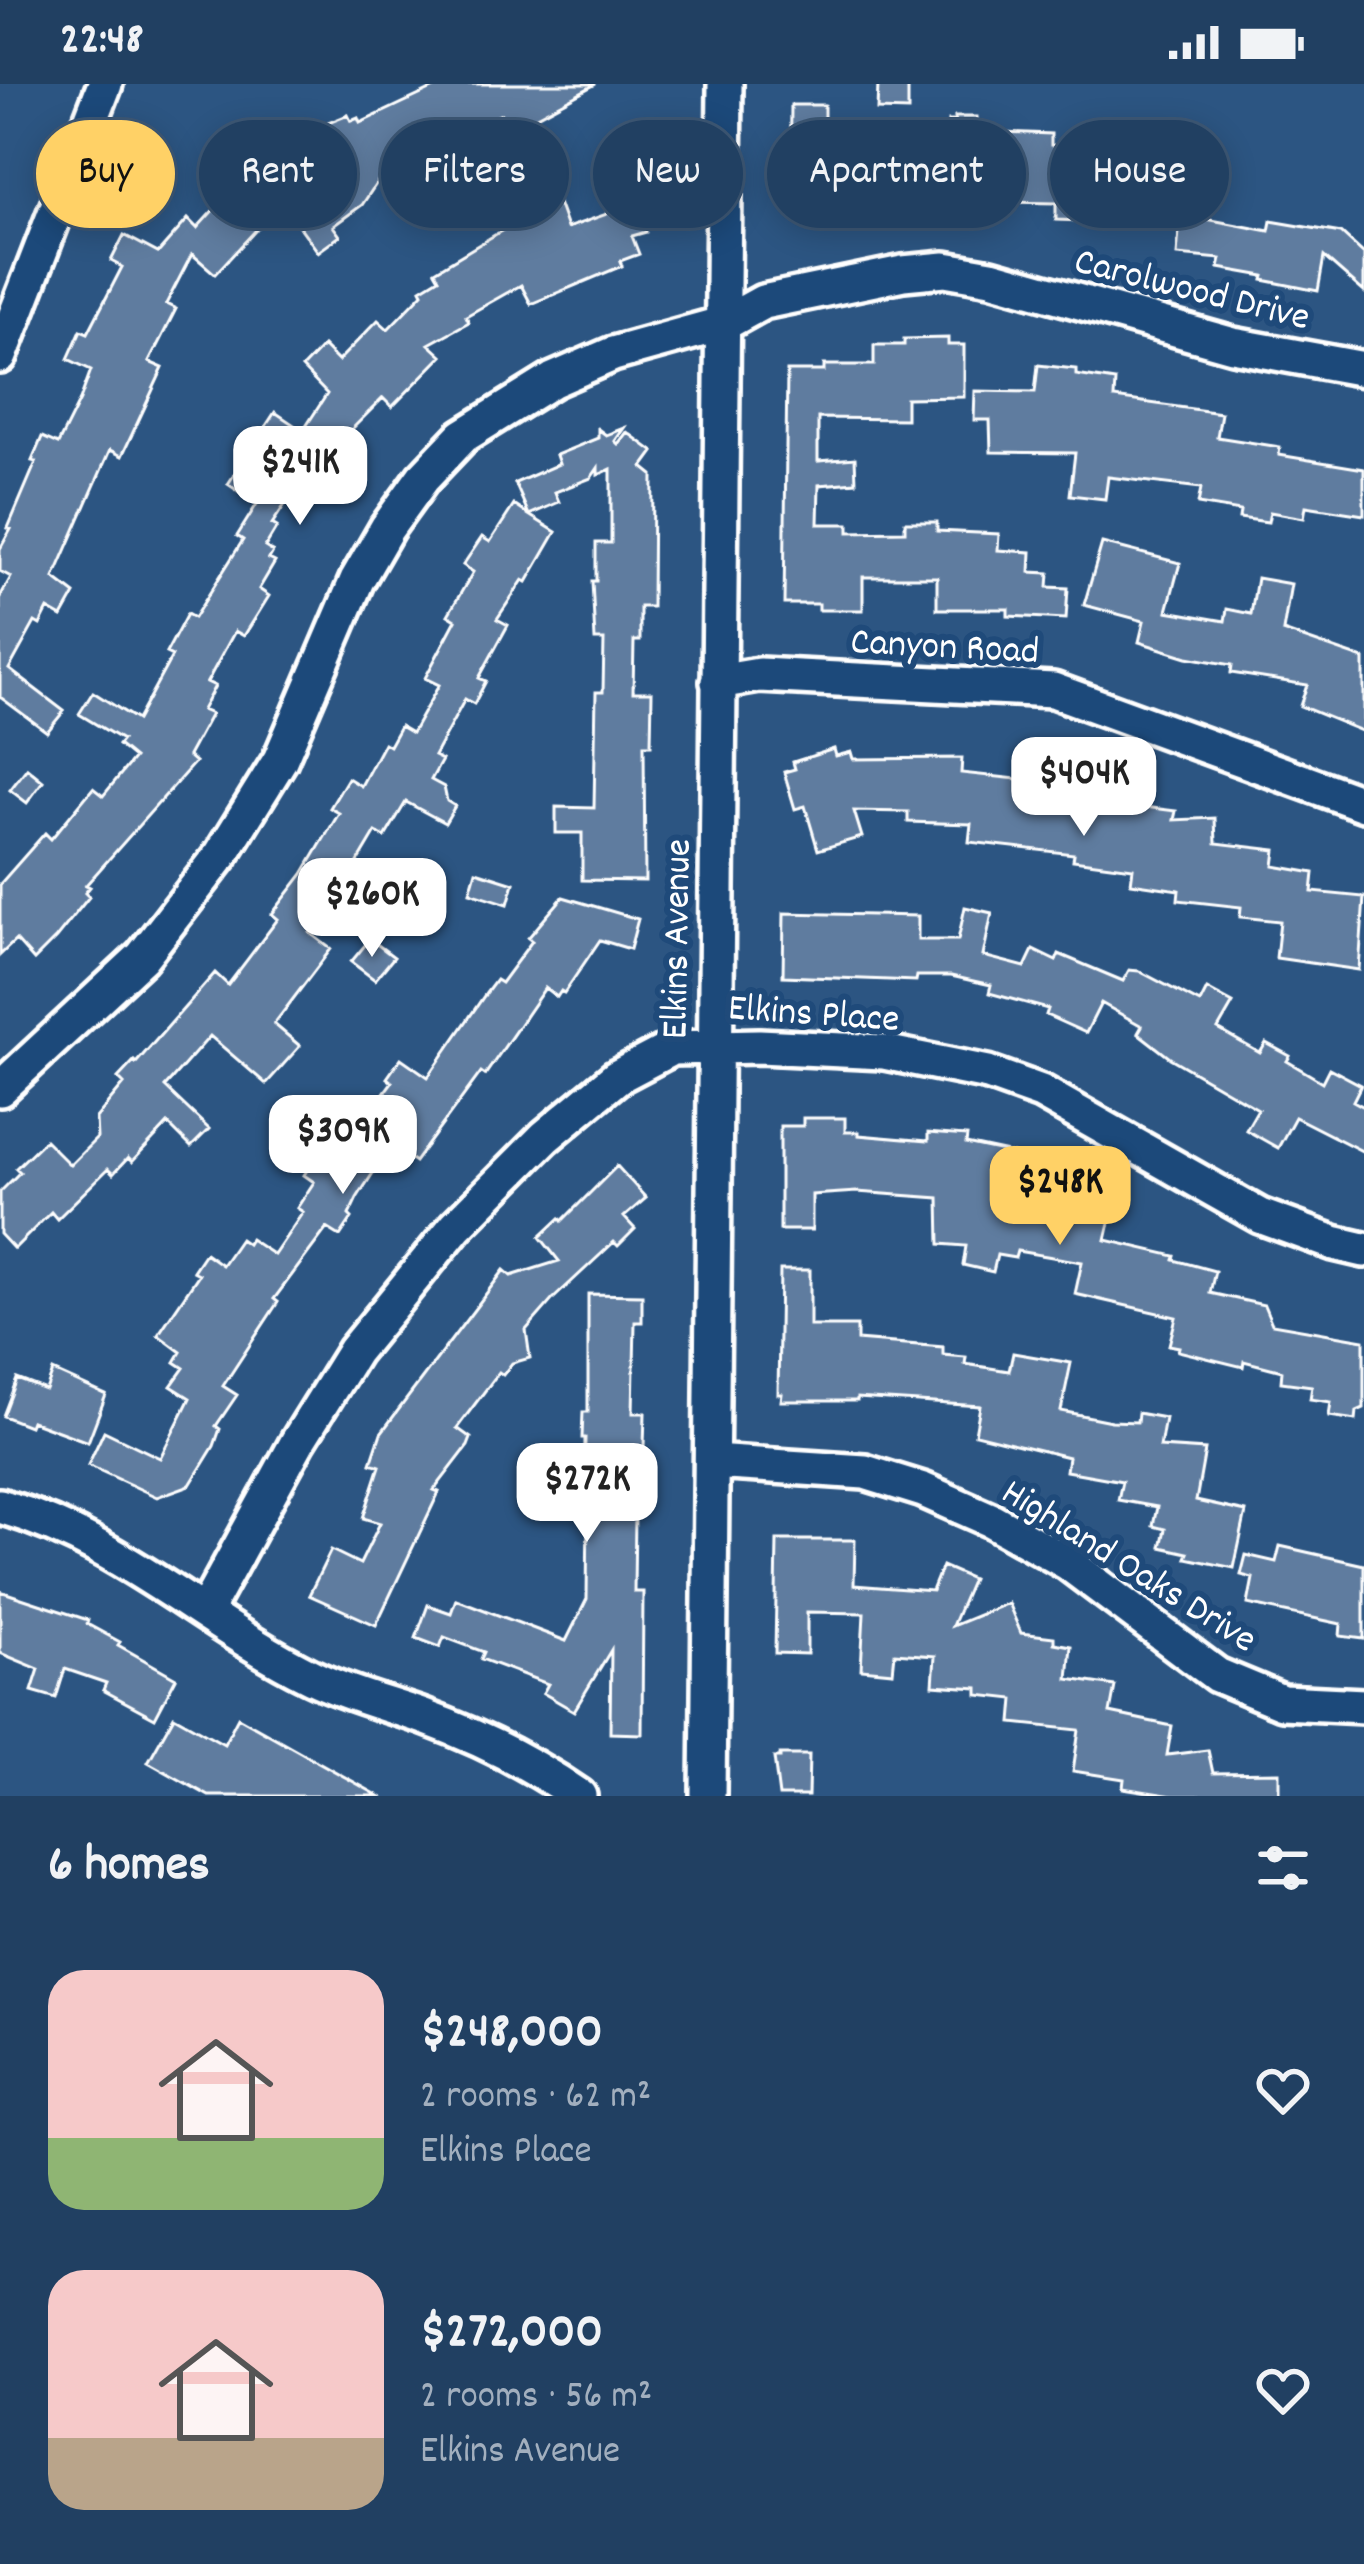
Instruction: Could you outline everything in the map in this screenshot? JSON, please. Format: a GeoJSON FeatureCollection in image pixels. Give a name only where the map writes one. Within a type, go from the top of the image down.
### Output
{"type":"FeatureCollection","features":[{"type":"Feature","properties":{"kind":"street"},"geometry":{"type":"LineString","coordinates":[[0,356],[105,84]]}},
{"type":"Feature","properties":{"kind":"street","name":"Elkins Avenue"},"geometry":{"type":"LineString","coordinates":[[708,1796],[725,84]]}},
{"type":"Feature","properties":{"kind":"street","name":"Carolwood Drive"},"geometry":{"type":"LineString","coordinates":[[0,1089],[142,957],[221,856],[280,760],[357,580],[423,478],[463,436],[553,380],[613,354],[725,323],[763,302],[945,269],[991,277],[1233,344],[1364,369]]}},
{"type":"Feature","properties":{"kind":"street","name":"Canyon Road"},"geometry":{"type":"LineString","coordinates":[[718,682],[759,675],[1053,690],[1364,804]]}},
{"type":"Feature","properties":{"kind":"street","name":"Elkins Place"},"geometry":{"type":"LineString","coordinates":[[205,1611],[298,1441],[354,1351],[456,1226],[544,1137],[616,1078],[672,1048],[884,1052],[988,1073],[1041,1092],[1260,1216],[1364,1250]]}},
{"type":"Feature","properties":{"kind":"street","name":"Highland Oaks Drive"},"geometry":{"type":"LineString","coordinates":[[712,1462],[866,1472],[922,1490],[991,1520],[1068,1563],[1217,1675],[1282,1702],[1364,1706]]}},
{"type":"Feature","properties":{"kind":"street"},"geometry":{"type":"LineString","coordinates":[[0,1505],[72,1530],[261,1650],[318,1680],[509,1754],[579,1796]]}},
{"type":"Feature","properties":{"kind":"building"},"geometry":{"type":"Polygon","coordinates":[[[443,84],[596,84],[532,120],[504,120],[501,114],[490,120],[381,120],[381,179],[357,209],[357,120],[353,120],[358,118],[360,123],[443,84]]]}},
{"type":"Feature","properties":{"kind":"building"},"geometry":{"type":"Polygon","coordinates":[[[878,84],[908,84],[908,111],[877,110],[878,84]]]}},
{"type":"Feature","properties":{"kind":"building"},"geometry":{"type":"Polygon","coordinates":[[[791,105],[824,105],[824,120],[791,120],[791,105]]]}},
{"type":"Feature","properties":{"kind":"building"},"geometry":{"type":"Polygon","coordinates":[[[1026,133],[1050,134],[1050,203],[1026,202],[1026,133]]]}},
{"type":"Feature","properties":{"kind":"building"},"geometry":{"type":"Polygon","coordinates":[[[188,219],[197,228],[258,228],[215,274],[192,254],[166,304],[176,309],[149,362],[163,368],[122,456],[110,450],[54,578],[75,594],[62,617],[48,609],[40,625],[35,622],[9,669],[64,711],[47,732],[0,697],[0,597],[11,577],[0,571],[0,549],[42,437],[58,444],[80,400],[91,370],[68,359],[81,330],[88,333],[122,267],[111,261],[124,235],[158,253],[188,219]]]}},
{"type":"Feature","properties":{"kind":"building"},"geometry":{"type":"Polygon","coordinates":[[[593,219],[593,228],[646,228],[646,232],[632,236],[639,254],[620,261],[622,266],[531,304],[521,285],[466,316],[469,322],[429,344],[442,356],[392,407],[383,398],[349,432],[358,438],[340,463],[315,446],[284,493],[290,497],[272,524],[277,527],[265,547],[273,552],[269,559],[275,562],[259,589],[269,596],[244,636],[235,631],[207,682],[215,686],[202,710],[211,714],[188,756],[195,762],[86,885],[89,897],[34,960],[16,940],[0,955],[0,884],[45,833],[51,839],[93,788],[103,796],[134,758],[118,745],[122,740],[79,714],[93,692],[137,720],[172,656],[166,653],[187,614],[194,618],[243,540],[237,536],[257,504],[228,484],[275,412],[303,431],[327,394],[302,368],[323,346],[338,361],[378,320],[388,329],[423,293],[421,289],[439,278],[435,271],[502,228],[569,227],[593,219]]]}},
{"type":"Feature","properties":{"kind":"building"},"geometry":{"type":"Polygon","coordinates":[[[1271,221],[1341,233],[1364,254],[1364,292],[1324,257],[1318,291],[1219,268],[1221,259],[1177,255],[1179,231],[1156,228],[1229,228],[1229,223],[1269,231],[1271,221]]]}},
{"type":"Feature","properties":{"kind":"building"},"geometry":{"type":"Polygon","coordinates":[[[301,228],[334,228],[340,236],[318,252],[301,228]]]}},
{"type":"Feature","properties":{"kind":"building"},"geometry":{"type":"Polygon","coordinates":[[[948,338],[948,345],[964,345],[964,397],[906,398],[906,419],[818,418],[818,461],[855,458],[856,482],[819,485],[818,524],[849,524],[849,532],[905,531],[905,522],[937,522],[937,531],[999,534],[998,550],[1031,552],[1030,572],[1049,573],[1048,587],[1068,588],[1066,619],[1008,616],[1008,609],[937,609],[937,577],[863,577],[863,610],[784,604],[787,371],[874,365],[874,345],[948,338]]]}},
{"type":"Feature","properties":{"kind":"building"},"geometry":{"type":"Polygon","coordinates":[[[1038,365],[1076,369],[1076,375],[1115,381],[1114,398],[1221,413],[1217,437],[1280,447],[1279,455],[1364,469],[1364,515],[1306,506],[1304,518],[1270,512],[1268,522],[1239,518],[1240,511],[1198,504],[1201,488],[1108,477],[1105,499],[1070,495],[1075,453],[991,452],[990,420],[974,420],[975,391],[1035,392],[1038,365]]]}},
{"type":"Feature","properties":{"kind":"building"},"geometry":{"type":"Polygon","coordinates":[[[624,428],[615,441],[618,444],[627,432],[654,452],[643,467],[653,475],[652,607],[640,607],[640,641],[634,641],[633,692],[652,692],[651,745],[644,745],[645,881],[582,880],[582,833],[556,833],[556,807],[594,808],[596,692],[603,692],[604,640],[595,640],[592,581],[596,581],[596,543],[611,543],[611,469],[598,475],[598,468],[591,478],[555,492],[559,502],[529,515],[515,483],[559,464],[556,455],[598,438],[598,429],[606,435],[624,428]]]}},
{"type":"Feature","properties":{"kind":"building"},"geometry":{"type":"Polygon","coordinates":[[[514,505],[556,532],[527,582],[523,580],[497,619],[508,625],[479,678],[486,681],[474,704],[465,699],[434,756],[442,760],[431,780],[444,787],[447,801],[455,806],[445,823],[406,802],[385,837],[376,832],[351,874],[343,868],[316,911],[323,916],[310,933],[331,949],[274,1024],[300,1046],[266,1084],[210,1036],[165,1087],[209,1129],[191,1147],[168,1124],[132,1162],[128,1158],[113,1174],[108,1169],[57,1219],[51,1212],[14,1249],[0,1234],[0,1192],[20,1172],[16,1168],[45,1140],[70,1165],[97,1138],[96,1118],[124,1084],[118,1078],[215,973],[228,985],[278,919],[272,914],[303,874],[339,813],[330,808],[348,778],[361,786],[384,743],[389,746],[400,726],[412,733],[439,685],[425,678],[456,620],[448,615],[473,572],[463,565],[482,537],[490,542],[514,505]]]}},
{"type":"Feature","properties":{"kind":"building"},"geometry":{"type":"Polygon","coordinates":[[[1102,543],[1180,563],[1167,611],[1225,621],[1227,609],[1251,614],[1257,578],[1291,584],[1283,631],[1364,659],[1364,732],[1300,706],[1307,685],[1231,673],[1232,665],[1139,642],[1144,621],[1084,605],[1102,543]]]}},
{"type":"Feature","properties":{"kind":"building"},"geometry":{"type":"Polygon","coordinates":[[[834,749],[836,756],[851,752],[853,759],[962,758],[961,773],[1036,781],[1043,761],[1080,774],[1115,779],[1112,803],[1176,811],[1174,820],[1215,818],[1216,843],[1276,850],[1274,866],[1314,873],[1312,892],[1364,897],[1359,970],[1276,958],[1280,921],[1240,917],[1241,907],[1178,900],[1179,890],[1131,883],[1133,868],[1073,860],[1074,854],[969,842],[971,824],[908,822],[908,812],[854,811],[862,837],[818,850],[805,806],[795,809],[784,772],[795,769],[793,762],[834,749]]]}},
{"type":"Feature","properties":{"kind":"building"},"geometry":{"type":"Polygon","coordinates":[[[27,768],[43,781],[27,803],[10,790],[27,768]]]}},
{"type":"Feature","properties":{"kind":"building"},"geometry":{"type":"Polygon","coordinates":[[[476,871],[514,883],[508,904],[470,892],[476,871]]]}},
{"type":"Feature","properties":{"kind":"building"},"geometry":{"type":"Polygon","coordinates":[[[563,897],[638,919],[630,949],[600,940],[564,993],[557,997],[545,988],[485,1075],[481,1072],[415,1162],[391,1145],[357,1198],[349,1215],[352,1218],[340,1236],[327,1228],[274,1299],[278,1302],[223,1386],[237,1395],[216,1426],[220,1429],[214,1446],[190,1485],[157,1497],[88,1465],[104,1431],[160,1458],[190,1398],[171,1386],[184,1368],[175,1362],[181,1352],[158,1335],[199,1274],[193,1271],[205,1253],[222,1265],[240,1239],[247,1244],[250,1239],[274,1255],[303,1212],[297,1208],[314,1182],[304,1175],[317,1154],[328,1161],[338,1146],[343,1149],[392,1082],[387,1078],[401,1058],[428,1077],[496,980],[501,983],[532,941],[528,938],[563,897]]]}},
{"type":"Feature","properties":{"kind":"building"},"geometry":{"type":"Polygon","coordinates":[[[965,907],[992,913],[983,956],[1025,967],[1033,950],[1056,961],[1059,954],[1123,981],[1129,970],[1139,971],[1200,1003],[1207,989],[1233,1003],[1218,1029],[1260,1053],[1266,1043],[1322,1082],[1329,1068],[1361,1085],[1353,1101],[1364,1107],[1364,1152],[1295,1117],[1278,1148],[1246,1130],[1258,1109],[1170,1058],[1138,1033],[1142,1026],[1101,1003],[1086,1033],[1046,1015],[1048,1009],[989,993],[991,985],[951,976],[917,976],[916,981],[783,976],[784,913],[918,916],[918,940],[958,940],[965,907]]]}},
{"type":"Feature","properties":{"kind":"building"},"geometry":{"type":"Polygon","coordinates":[[[370,939],[394,957],[375,980],[351,962],[370,939]]]}},
{"type":"Feature","properties":{"kind":"building"},"geometry":{"type":"Polygon","coordinates":[[[803,1118],[845,1118],[845,1132],[859,1135],[928,1141],[928,1133],[967,1136],[966,1144],[1013,1154],[1007,1179],[1023,1183],[1022,1189],[1112,1214],[1106,1240],[1215,1271],[1210,1293],[1264,1305],[1272,1324],[1364,1340],[1364,1408],[1357,1411],[1356,1420],[1329,1416],[1331,1402],[1310,1399],[1312,1386],[1281,1382],[1282,1371],[1178,1351],[1179,1347],[1169,1345],[1176,1317],[1075,1294],[1082,1262],[1017,1251],[1015,1258],[997,1255],[993,1272],[963,1265],[966,1246],[940,1244],[939,1198],[857,1192],[812,1195],[812,1230],[780,1230],[780,1126],[803,1126],[803,1118]]]}},
{"type":"Feature","properties":{"kind":"building"},"geometry":{"type":"Polygon","coordinates":[[[617,1166],[646,1198],[624,1217],[635,1229],[618,1246],[614,1242],[553,1299],[526,1330],[530,1358],[512,1363],[503,1375],[499,1372],[457,1428],[471,1438],[468,1446],[434,1490],[439,1492],[376,1625],[309,1595],[331,1550],[360,1564],[380,1523],[363,1518],[380,1466],[371,1463],[381,1433],[504,1270],[511,1276],[559,1261],[540,1237],[617,1166]]]}},
{"type":"Feature","properties":{"kind":"building"},"geometry":{"type":"Polygon","coordinates":[[[780,1270],[810,1270],[810,1326],[857,1326],[857,1340],[943,1347],[943,1355],[966,1357],[965,1364],[1009,1371],[1013,1353],[1071,1363],[1061,1411],[1111,1421],[1137,1422],[1138,1413],[1165,1418],[1160,1447],[1205,1450],[1196,1501],[1246,1512],[1234,1568],[1186,1558],[1188,1553],[1161,1547],[1165,1529],[1153,1526],[1157,1507],[1118,1500],[1122,1481],[1066,1471],[1068,1457],[975,1434],[980,1406],[857,1398],[781,1401],[780,1270]]]}},
{"type":"Feature","properties":{"kind":"building"},"geometry":{"type":"Polygon","coordinates":[[[588,1294],[642,1295],[642,1322],[635,1322],[633,1413],[645,1413],[642,1514],[635,1514],[634,1592],[643,1592],[642,1734],[610,1733],[611,1650],[574,1711],[543,1693],[548,1684],[481,1659],[484,1652],[444,1637],[440,1647],[416,1638],[428,1605],[451,1613],[456,1599],[566,1641],[587,1599],[588,1505],[584,1505],[582,1438],[583,1412],[588,1412],[588,1294]]]}},
{"type":"Feature","properties":{"kind":"building"},"geometry":{"type":"Polygon","coordinates":[[[53,1371],[106,1395],[88,1442],[3,1416],[17,1379],[46,1390],[53,1371]]]}},
{"type":"Feature","properties":{"kind":"building"},"geometry":{"type":"Polygon","coordinates":[[[777,1540],[855,1540],[854,1585],[932,1591],[942,1566],[972,1579],[952,1626],[1008,1603],[1021,1633],[1054,1637],[1054,1643],[1071,1646],[1068,1679],[1115,1686],[1110,1713],[1172,1726],[1167,1755],[1208,1750],[1213,1773],[1279,1772],[1279,1796],[1173,1796],[1123,1788],[1124,1779],[1073,1771],[1079,1730],[1012,1723],[1014,1699],[978,1695],[978,1688],[933,1685],[935,1656],[895,1653],[893,1672],[861,1669],[864,1613],[807,1612],[807,1654],[775,1653],[777,1540]]]}},
{"type":"Feature","properties":{"kind":"building"},"geometry":{"type":"Polygon","coordinates":[[[1280,1546],[1364,1565],[1364,1639],[1340,1636],[1341,1624],[1248,1604],[1253,1578],[1241,1575],[1246,1555],[1276,1562],[1280,1546]]]}},
{"type":"Feature","properties":{"kind":"building"},"geometry":{"type":"Polygon","coordinates":[[[0,1591],[88,1620],[87,1624],[120,1642],[118,1645],[176,1678],[155,1718],[103,1690],[106,1683],[65,1669],[56,1698],[32,1691],[39,1669],[0,1653],[0,1591]]]}},
{"type":"Feature","properties":{"kind":"building"},"geometry":{"type":"Polygon","coordinates":[[[174,1716],[224,1744],[238,1717],[379,1796],[209,1796],[148,1762],[174,1716]]]}},
{"type":"Feature","properties":{"kind":"building"},"geometry":{"type":"Polygon","coordinates":[[[809,1755],[808,1796],[779,1796],[774,1758],[809,1755]]]}}]}
